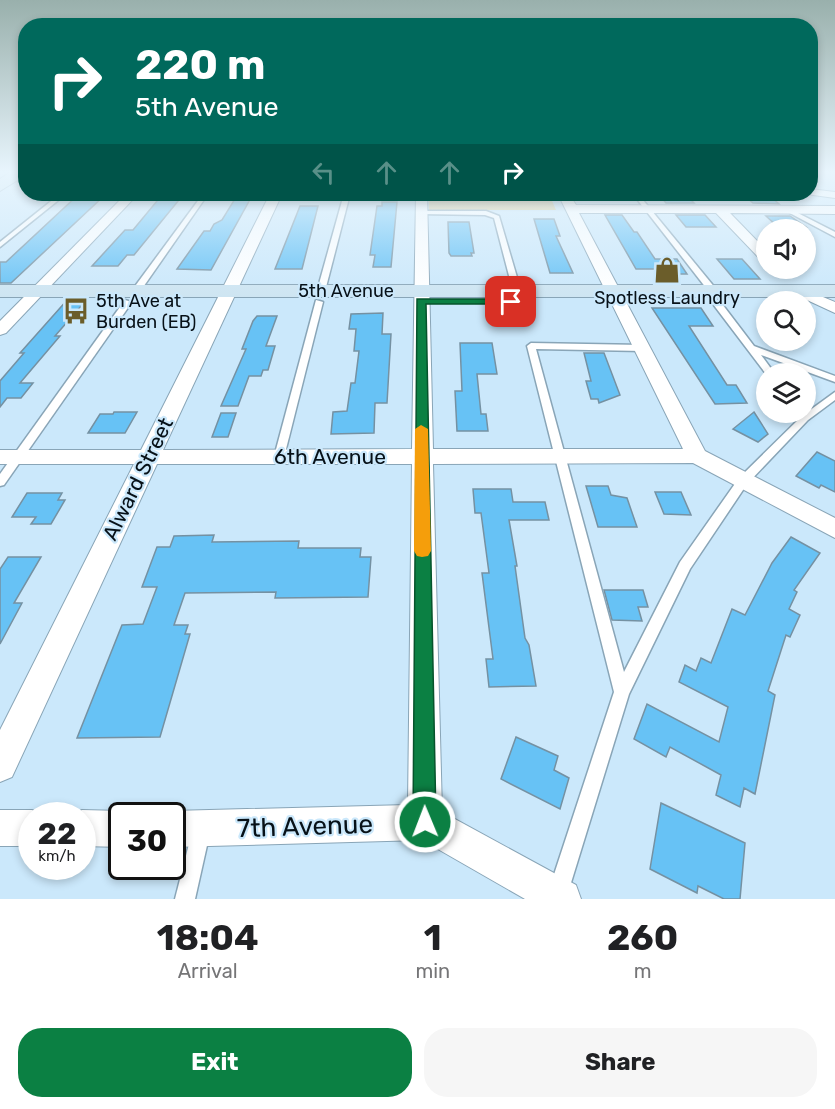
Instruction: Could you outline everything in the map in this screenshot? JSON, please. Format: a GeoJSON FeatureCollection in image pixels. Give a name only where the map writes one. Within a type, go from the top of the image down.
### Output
{"type":"FeatureCollection","features":[{"type":"Feature","properties":{"kind":"main road","name":"5th Avenue"},"geometry":{"type":"LineString","coordinates":[[0,291],[32,297],[714,296],[822,300]]}},
{"type":"Feature","properties":{"kind":"main road","name":"5th Avenue"},"geometry":{"type":"LineString","coordinates":[[421,296],[517,291],[616,296]]}},
{"type":"Feature","properties":{"kind":"main road","name":"5th Avenue"},"geometry":{"type":"LineString","coordinates":[[714,296],[756,301]]}},
{"type":"Feature","properties":{"kind":"main road","name":"5th Avenue"},"geometry":{"type":"LineString","coordinates":[[0,303],[32,297]]}},
{"type":"Feature","properties":{"kind":"street"},"geometry":{"type":"LineString","coordinates":[[0,330],[114,213]]}},
{"type":"Feature","properties":{"kind":"street","name":"Alward Street"},"geometry":{"type":"LineString","coordinates":[[0,765],[267,213]]}},
{"type":"Feature","properties":{"kind":"street"},"geometry":{"type":"LineString","coordinates":[[421,213],[425,822],[559,898]]}},
{"type":"Feature","properties":{"kind":"street"},"geometry":{"type":"LineString","coordinates":[[574,213],[697,456],[835,529]]}},
{"type":"Feature","properties":{"kind":"street"},"geometry":{"type":"LineString","coordinates":[[723,213],[756,247]]}},
{"type":"Feature","properties":{"kind":"street","name":"6th Avenue"},"geometry":{"type":"LineString","coordinates":[[9,457],[697,456]]}},
{"type":"Feature","properties":{"kind":"street","name":"7th Avenue"},"geometry":{"type":"LineString","coordinates":[[187,829],[425,822]]}},
{"type":"Feature","properties":{"kind":"street"},"geometry":{"type":"LineString","coordinates":[[0,828],[18,828]]}},
{"type":"Feature","properties":{"kind":"lane"},"geometry":{"type":"LineString","coordinates":[[0,245],[40,213]]}},
{"type":"Feature","properties":{"kind":"lane"},"geometry":{"type":"LineString","coordinates":[[0,482],[9,457],[132,297],[192,213]]}},
{"type":"Feature","properties":{"kind":"lane"},"geometry":{"type":"LineString","coordinates":[[279,457],[342,213]]}},
{"type":"Feature","properties":{"kind":"lane"},"geometry":{"type":"LineString","coordinates":[[421,213],[486,213],[497,217],[517,291]]}},
{"type":"Feature","properties":{"kind":"lane"},"geometry":{"type":"LineString","coordinates":[[649,213],[763,363]]}},
{"type":"Feature","properties":{"kind":"lane"},"geometry":{"type":"LineString","coordinates":[[794,213],[835,235]]}},
{"type":"Feature","properties":{"kind":"lane"},"geometry":{"type":"LineString","coordinates":[[622,692],[531,346],[642,348]]}},
{"type":"Feature","properties":{"kind":"lane"},"geometry":{"type":"LineString","coordinates":[[751,348],[835,379]]}},
{"type":"Feature","properties":{"kind":"lane"},"geometry":{"type":"LineString","coordinates":[[816,407],[835,395]]}},
{"type":"Feature","properties":{"kind":"lane"},"geometry":{"type":"LineString","coordinates":[[559,898],[622,692],[685,566],[743,481],[797,423]]}},
{"type":"Feature","properties":{"kind":"lane"},"geometry":{"type":"LineString","coordinates":[[185,899],[187,829]]}},
{"type":"Feature","properties":{"kind":"building"},"geometry":{"type":"Polygon","coordinates":[[[59,213],[86,213],[11,283],[0,283],[0,262],[6,262],[59,213]]]}},
{"type":"Feature","properties":{"kind":"building"},"geometry":{"type":"Polygon","coordinates":[[[147,213],[168,213],[134,255],[127,255],[118,266],[92,266],[125,230],[133,230],[147,213]]]}},
{"type":"Feature","properties":{"kind":"building"},"geometry":{"type":"Polygon","coordinates":[[[226,213],[243,213],[211,270],[177,269],[204,231],[210,231],[214,224],[222,220],[226,213]]]}},
{"type":"Feature","properties":{"kind":"building"},"geometry":{"type":"Polygon","coordinates":[[[297,213],[316,213],[302,269],[275,269],[297,213]]]}},
{"type":"Feature","properties":{"kind":"building"},"geometry":{"type":"Polygon","coordinates":[[[376,213],[396,213],[391,267],[373,267],[375,255],[370,255],[376,213]]]}},
{"type":"Feature","properties":{"kind":"building"},"geometry":{"type":"Polygon","coordinates":[[[605,215],[622,215],[634,232],[637,232],[655,259],[677,259],[687,274],[660,274],[657,269],[636,269],[605,215]]]}},
{"type":"Feature","properties":{"kind":"building"},"geometry":{"type":"Polygon","coordinates":[[[676,215],[705,215],[716,227],[686,227],[676,215]]]}},
{"type":"Feature","properties":{"kind":"building"},"geometry":{"type":"Polygon","coordinates":[[[766,216],[790,216],[794,219],[769,219],[766,216]]]}},
{"type":"Feature","properties":{"kind":"building"},"geometry":{"type":"Polygon","coordinates":[[[534,219],[554,219],[560,236],[556,236],[573,273],[550,273],[534,219]]]}},
{"type":"Feature","properties":{"kind":"building"},"geometry":{"type":"Polygon","coordinates":[[[448,222],[469,222],[474,253],[471,253],[472,256],[451,256],[448,222]]]}},
{"type":"Feature","properties":{"kind":"building"},"geometry":{"type":"Polygon","coordinates":[[[717,259],[742,259],[756,275],[756,279],[734,279],[717,259]]]}},
{"type":"Feature","properties":{"kind":"building"},"geometry":{"type":"Polygon","coordinates":[[[68,299],[75,299],[82,305],[55,336],[60,336],[20,383],[33,383],[21,398],[7,398],[0,407],[0,381],[24,353],[20,353],[68,299]]]}},
{"type":"Feature","properties":{"kind":"building"},"geometry":{"type":"Polygon","coordinates":[[[652,308],[701,308],[713,326],[689,326],[727,385],[736,385],[747,403],[715,404],[652,308]]]}},
{"type":"Feature","properties":{"kind":"building"},"geometry":{"type":"Polygon","coordinates":[[[383,313],[382,334],[391,334],[387,403],[375,403],[374,433],[331,434],[333,412],[347,411],[351,383],[355,383],[359,351],[354,351],[356,329],[349,329],[351,314],[383,313]]]}},
{"type":"Feature","properties":{"kind":"building"},"geometry":{"type":"Polygon","coordinates":[[[257,316],[277,316],[266,346],[275,346],[268,370],[263,370],[261,376],[249,376],[238,406],[221,406],[246,349],[242,349],[257,316]]]}},
{"type":"Feature","properties":{"kind":"building"},"geometry":{"type":"Polygon","coordinates":[[[460,343],[492,343],[497,374],[477,374],[481,414],[486,414],[488,431],[457,431],[455,391],[462,391],[460,343]]]}},
{"type":"Feature","properties":{"kind":"building"},"geometry":{"type":"Polygon","coordinates":[[[584,353],[604,353],[620,395],[599,403],[598,399],[591,399],[586,381],[591,381],[584,353]]]}},
{"type":"Feature","properties":{"kind":"building"},"geometry":{"type":"Polygon","coordinates":[[[114,412],[137,412],[125,433],[88,433],[100,414],[113,414],[114,412]]]}},
{"type":"Feature","properties":{"kind":"building"},"geometry":{"type":"Polygon","coordinates":[[[754,412],[756,423],[761,423],[768,434],[758,442],[733,429],[754,412]]]}},
{"type":"Feature","properties":{"kind":"building"},"geometry":{"type":"Polygon","coordinates":[[[221,413],[236,413],[228,437],[212,437],[221,413]]]}},
{"type":"Feature","properties":{"kind":"building"},"geometry":{"type":"Polygon","coordinates":[[[817,452],[835,461],[835,492],[821,485],[819,488],[796,476],[817,452]]]}},
{"type":"Feature","properties":{"kind":"building"},"geometry":{"type":"Polygon","coordinates":[[[586,486],[608,486],[611,495],[627,498],[637,527],[598,527],[586,486]]]}},
{"type":"Feature","properties":{"kind":"building"},"geometry":{"type":"Polygon","coordinates":[[[473,489],[511,489],[513,502],[545,502],[549,520],[509,520],[525,638],[529,645],[536,686],[489,687],[486,659],[493,659],[482,573],[489,573],[481,513],[475,513],[473,489]]]}},
{"type":"Feature","properties":{"kind":"building"},"geometry":{"type":"Polygon","coordinates":[[[655,492],[681,492],[691,515],[664,514],[655,492]]]}},
{"type":"Feature","properties":{"kind":"building"},"geometry":{"type":"Polygon","coordinates":[[[27,493],[62,493],[58,500],[65,500],[51,524],[31,524],[36,517],[12,517],[27,493]]]}},
{"type":"Feature","properties":{"kind":"building"},"geometry":{"type":"Polygon","coordinates":[[[214,535],[212,542],[299,541],[298,548],[361,548],[360,557],[371,557],[368,597],[275,598],[276,592],[185,593],[174,625],[188,625],[185,634],[190,634],[160,737],[77,738],[122,625],[143,624],[157,587],[142,587],[157,547],[170,547],[174,536],[214,535]]]}},
{"type":"Feature","properties":{"kind":"building"},"geometry":{"type":"Polygon","coordinates":[[[791,537],[820,553],[794,590],[797,592],[789,609],[800,615],[790,637],[786,635],[768,691],[775,695],[755,794],[744,788],[740,807],[716,795],[721,775],[670,747],[666,757],[634,739],[647,704],[719,742],[728,707],[679,682],[685,665],[696,671],[701,658],[711,663],[732,609],[745,615],[772,563],[791,537]]]}},
{"type":"Feature","properties":{"kind":"building"},"geometry":{"type":"Polygon","coordinates":[[[8,557],[41,557],[14,603],[22,603],[0,644],[0,569],[8,557]]]}},
{"type":"Feature","properties":{"kind":"building"},"geometry":{"type":"Polygon","coordinates":[[[604,590],[643,590],[648,607],[638,607],[642,621],[612,620],[604,590]]]}},
{"type":"Feature","properties":{"kind":"building"},"geometry":{"type":"Polygon","coordinates":[[[516,737],[558,756],[554,770],[569,778],[560,809],[501,779],[516,737]]]}},
{"type":"Feature","properties":{"kind":"building"},"geometry":{"type":"Polygon","coordinates":[[[661,803],[745,843],[740,899],[724,899],[698,886],[697,893],[650,869],[661,803]]]}},
{"type":"Feature","properties":{"kind":"slow traffic"},"geometry":{"type":"LineString","coordinates":[[421,429],[422,551]]}},
{"type":"Feature","properties":{"kind":"place","name":"Spotless Laundry"},"geometry":{"type":"Point","coordinates":[667,270]}},
{"type":"Feature","properties":{"kind":"place","name":"5th Ave at Burden (EB)"},"geometry":{"type":"Point","coordinates":[76,311]}},
{"type":"Feature","properties":{"kind":"route"},"geometry":{"type":"LineString","coordinates":[[425,822],[421,302],[511,302]]}}]}
